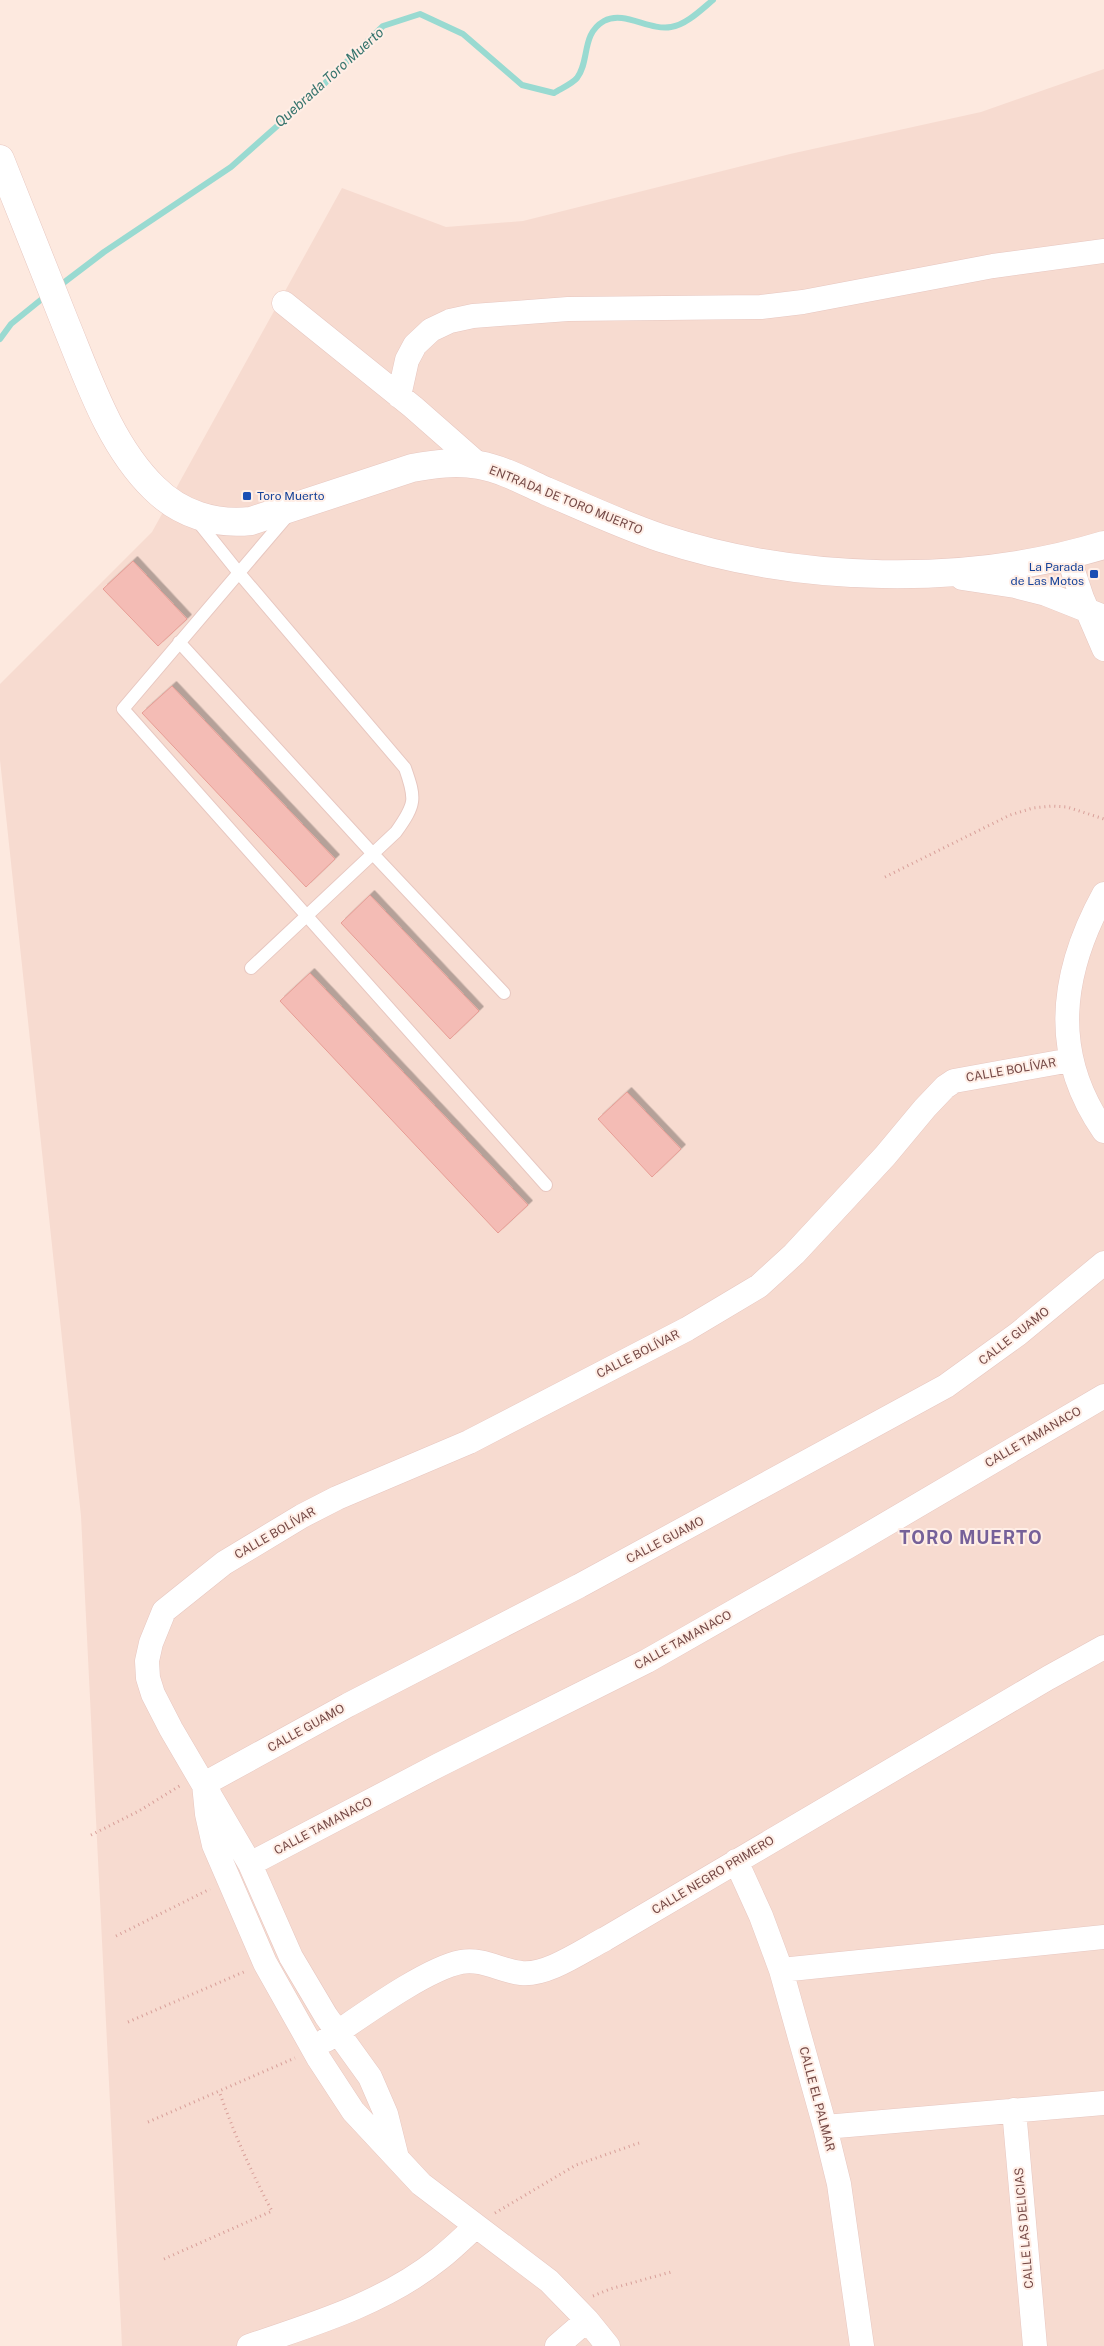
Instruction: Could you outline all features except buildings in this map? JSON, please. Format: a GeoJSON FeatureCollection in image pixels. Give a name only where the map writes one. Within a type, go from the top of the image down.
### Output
{"type":"FeatureCollection","features":[{"type":"Feature","properties":{"kind":"street","name":"ENTRADA DE TORO MUERTO"},"geometry":{"type":"LineString","coordinates":[[0,159],[62,316],[107,420],[132,463],[155,490],[192,514],[207,519],[236,523],[251,521],[412,468],[436,464],[479,465],[515,477],[660,537],[724,555],[758,562],[824,571],[910,573],[975,571],[1068,556],[1104,545]]}},
{"type":"Feature","properties":{"kind":"street"},"geometry":{"type":"LineString","coordinates":[[399,396],[407,360],[415,345],[431,330],[450,321],[473,316],[568,309],[761,307],[803,302],[993,266],[1104,251]]}},
{"type":"Feature","properties":{"kind":"street"},"geometry":{"type":"LineString","coordinates":[[284,303],[399,396],[479,465]]}},
{"type":"Feature","properties":{"kind":"street"},"geometry":{"type":"LineString","coordinates":[[1068,556],[1096,614],[1104,649]]}},
{"type":"Feature","properties":{"kind":"street"},"geometry":{"type":"LineString","coordinates":[[910,573],[1015,586],[1071,602],[1096,614]]}},
{"type":"Feature","properties":{"kind":"street"},"geometry":{"type":"LineString","coordinates":[[1104,894],[1089,923],[1072,978],[1068,1006],[1068,1040],[1071,1060],[1080,1092],[1104,1131]]}},
{"type":"Feature","properties":{"kind":"street","name":"CALLE BOLÍVAR"},"geometry":{"type":"LineString","coordinates":[[201,1779],[170,1729],[153,1694],[148,1678],[147,1661],[151,1643],[164,1611],[224,1563],[302,1516],[337,1498],[469,1442],[687,1329],[758,1286],[794,1254],[945,1087],[954,1081],[1071,1060]]}},
{"type":"Feature","properties":{"kind":"street","name":"CALLE GUAMO"},"geometry":{"type":"LineString","coordinates":[[201,1779],[579,1586],[946,1386],[1018,1334],[1104,1263]]}},
{"type":"Feature","properties":{"kind":"street","name":"CALLE TAMANACO"},"geometry":{"type":"LineString","coordinates":[[250,1864],[439,1765],[647,1661],[847,1547],[1104,1396]]}},
{"type":"Feature","properties":{"kind":"street","name":"CALLE NEGRO PRIMERO"},"geometry":{"type":"LineString","coordinates":[[313,2049],[424,1977],[450,1964],[474,1961],[521,1973],[546,1970],[605,1939],[1048,1678],[1104,1647]]}},
{"type":"Feature","properties":{"kind":"street"},"geometry":{"type":"LineString","coordinates":[[201,1779],[250,1864],[291,1957],[326,2016],[370,2077],[386,2114],[397,2159]]}},
{"type":"Feature","properties":{"kind":"street"},"geometry":{"type":"LineString","coordinates":[[201,1779],[214,1845],[265,1963],[313,2049],[353,2111],[421,2184],[549,2281],[608,2346]]}},
{"type":"Feature","properties":{"kind":"street","name":"CALLE EL PALMAR"},"geometry":{"type":"LineString","coordinates":[[736,1861],[761,1916],[782,1970],[825,2127],[839,2184],[862,2346]]}},
{"type":"Feature","properties":{"kind":"street"},"geometry":{"type":"LineString","coordinates":[[245,1914],[267,1902]]}},
{"type":"Feature","properties":{"kind":"street"},"geometry":{"type":"LineString","coordinates":[[782,1970],[1104,1937]]}},
{"type":"Feature","properties":{"kind":"street"},"geometry":{"type":"LineString","coordinates":[[825,2127],[1104,2103]]}},
{"type":"Feature","properties":{"kind":"street","name":"CALLE LAS DELICIAS"},"geometry":{"type":"LineString","coordinates":[[1014,2110],[1035,2346]]}},
{"type":"Feature","properties":{"kind":"street"},"geometry":{"type":"LineString","coordinates":[[249,2346],[336,2317],[384,2293],[438,2260],[476,2226]]}},
{"type":"Feature","properties":{"kind":"street"},"geometry":{"type":"LineString","coordinates":[[557,2346],[579,2312]]}},
{"type":"Feature","properties":{"kind":"lane"},"geometry":{"type":"LineString","coordinates":[[296,506],[123,708],[546,1185]]}},
{"type":"Feature","properties":{"kind":"lane"},"geometry":{"type":"LineString","coordinates":[[192,514],[239,573],[405,768],[413,791],[410,812],[396,832],[251,968]]}},
{"type":"Feature","properties":{"kind":"lane"},"geometry":{"type":"LineString","coordinates":[[179,642],[372,854],[504,993]]}},
{"type":"Feature","properties":{"kind":"path"},"geometry":{"type":"LineString","coordinates":[[885,877],[1010,815],[1034,808],[1067,807],[1104,819]]}},
{"type":"Feature","properties":{"kind":"path"},"geometry":{"type":"LineString","coordinates":[[90,1835],[201,1779]]}},
{"type":"Feature","properties":{"kind":"path"},"geometry":{"type":"LineString","coordinates":[[116,1936],[228,1879]]}},
{"type":"Feature","properties":{"kind":"path"},"geometry":{"type":"LineString","coordinates":[[128,2022],[265,1963]]}},
{"type":"Feature","properties":{"kind":"path"},"geometry":{"type":"LineString","coordinates":[[148,2122],[313,2049]]}},
{"type":"Feature","properties":{"kind":"path"},"geometry":{"type":"LineString","coordinates":[[164,2259],[272,2211],[250,2170],[232,2129],[219,2091]]}},
{"type":"Feature","properties":{"kind":"path"},"geometry":{"type":"LineString","coordinates":[[476,2226],[521,2196],[570,2168],[639,2143]]}},
{"type":"Feature","properties":{"kind":"path"},"geometry":{"type":"LineString","coordinates":[[579,2312],[610,2289],[671,2272]]}},
{"type":"Feature","properties":{"kind":"shaded area"},"geometry":{"type":"Polygon","coordinates":[[[1104,69],[1104,2346],[122,2346],[81,1516],[0,760],[0,684],[152,532],[342,188],[446,227],[523,221],[790,154],[981,112],[1104,69]]]}},
{"type":"Feature","properties":{"kind":"waterway","name":"Quebrada Toro Muerto"},"geometry":{"type":"LineString","coordinates":[[58,287],[104,252],[231,167],[319,89],[383,26],[420,14],[463,34],[522,85],[554,93],[577,78],[581,71],[592,33],[604,21],[620,18],[654,26],[677,26],[688,20],[713,0]]}},
{"type":"Feature","properties":{"kind":"waterway","name":"Quebrada Toro Muerto"},"geometry":{"type":"LineString","coordinates":[[0,339],[11,324],[48,294]]}},
{"type":"Feature","properties":{"kind":"place","name":"Toro Muerto"},"geometry":{"type":"Point","coordinates":[247,496]}},
{"type":"Feature","properties":{"kind":"place","name":"La Parada de Las Motos"},"geometry":{"type":"Point","coordinates":[1094,574]}},
{"type":"Feature","properties":{"kind":"district","name":"TORO MUERTO"},"geometry":{"type":"Point","coordinates":[971,1538]}}]}
